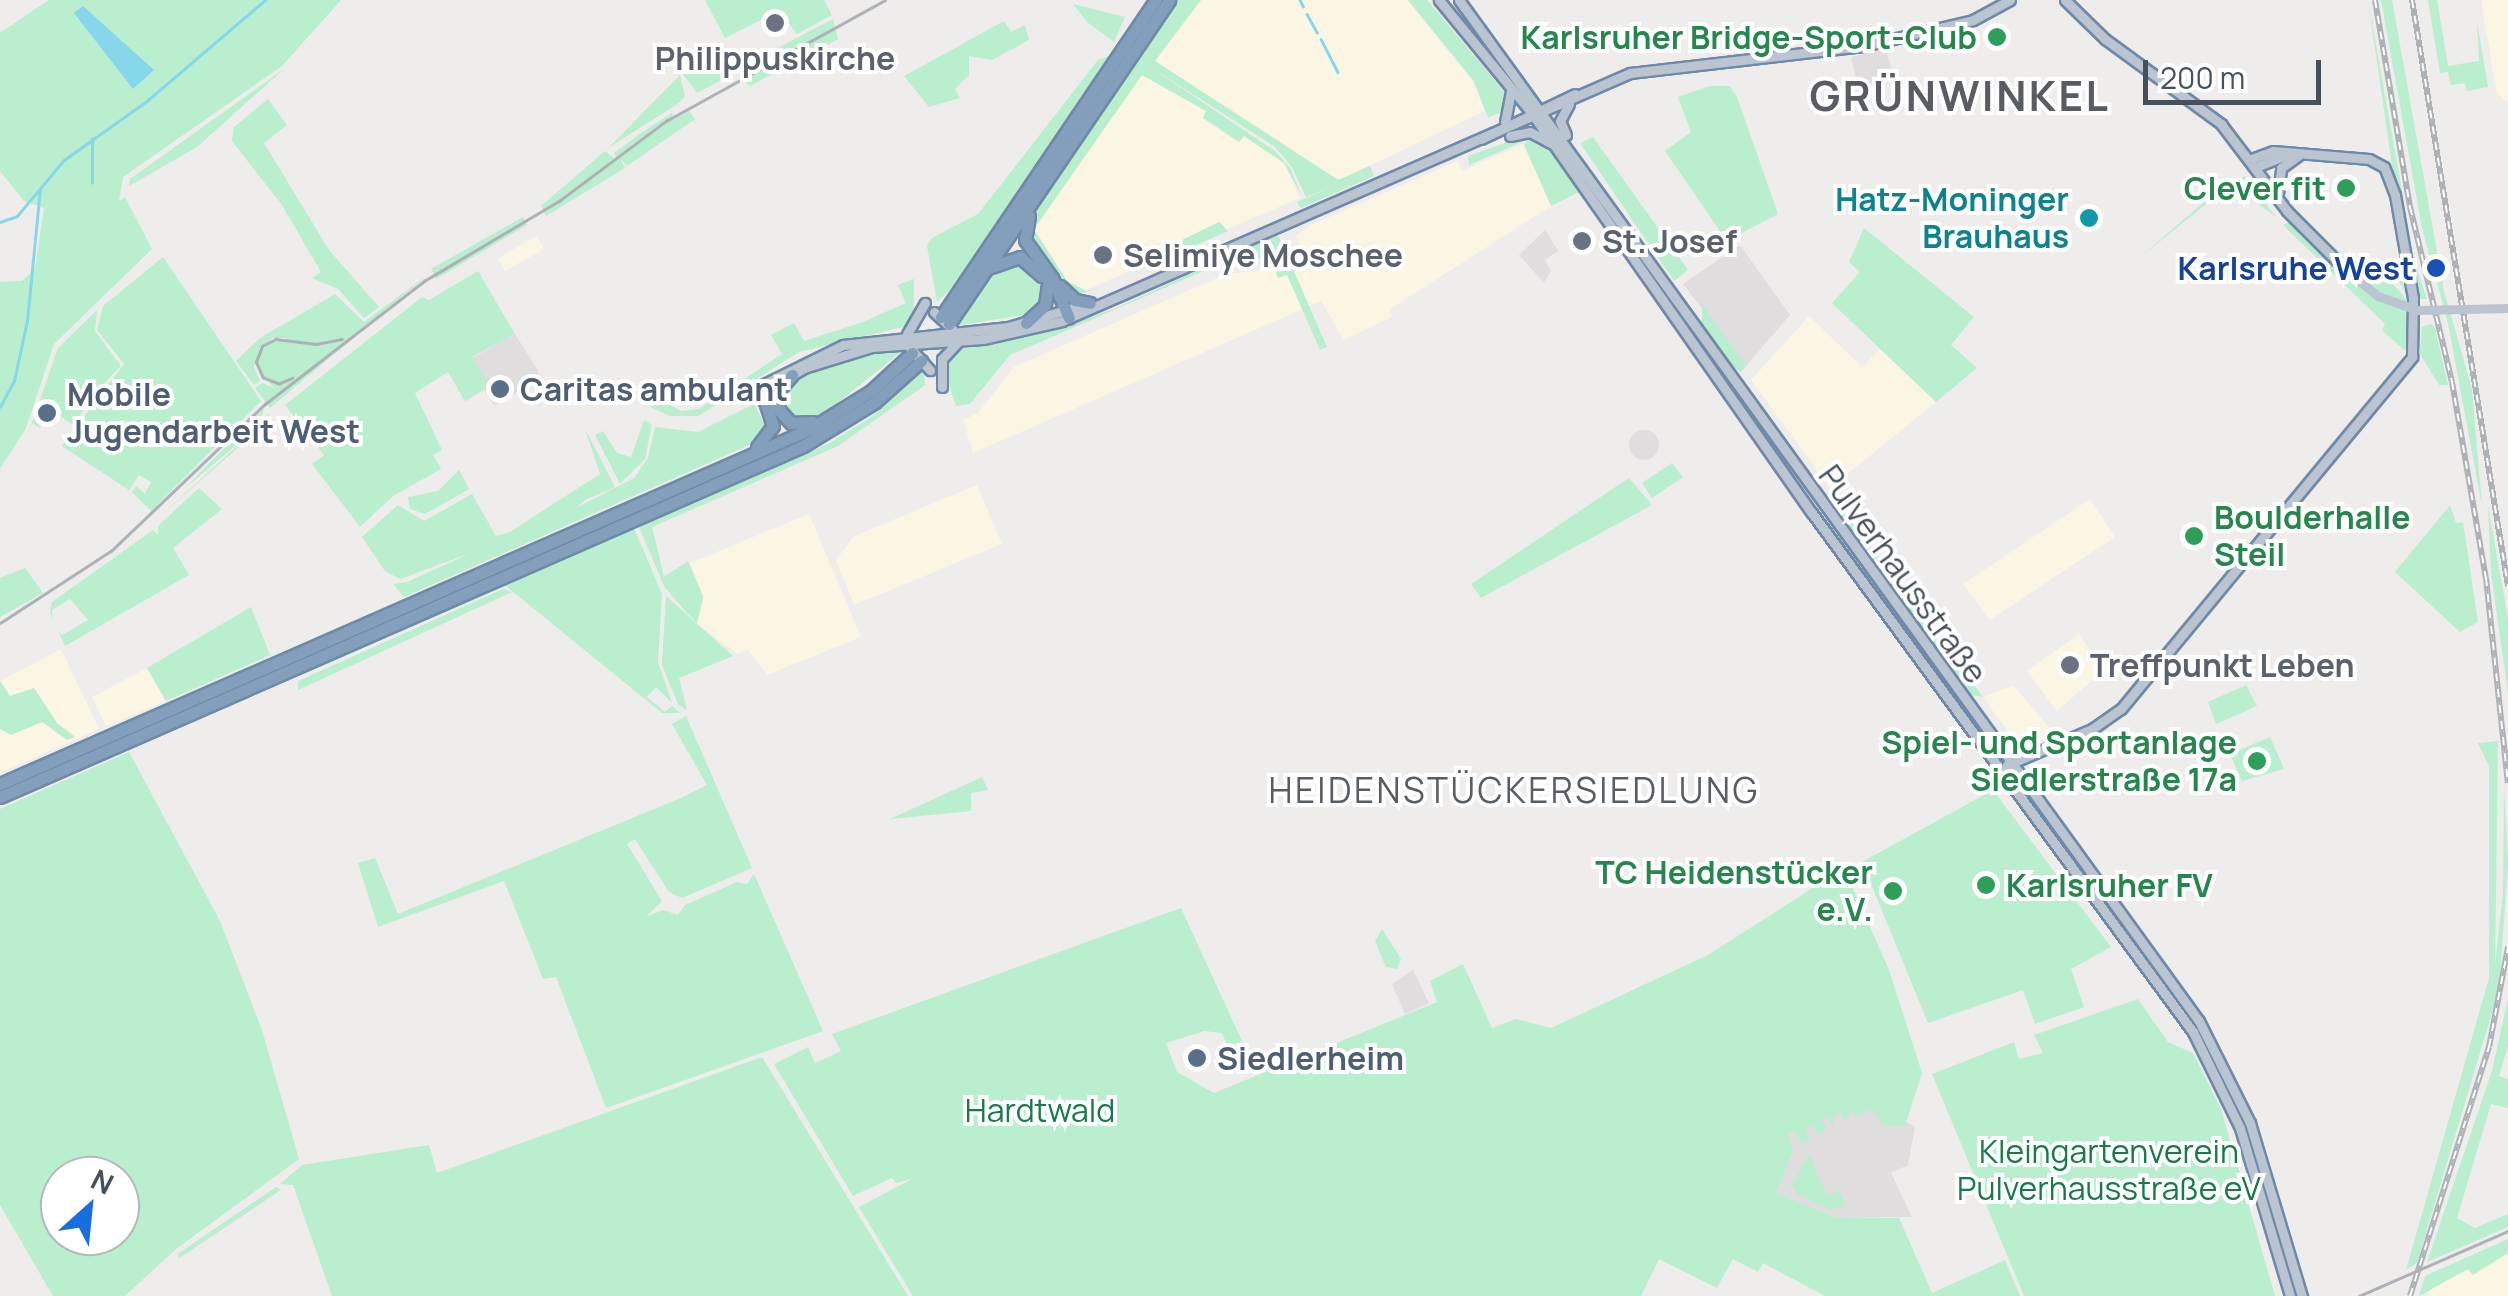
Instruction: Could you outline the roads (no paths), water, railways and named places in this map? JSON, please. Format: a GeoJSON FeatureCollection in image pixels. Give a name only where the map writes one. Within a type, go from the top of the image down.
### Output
{"type":"FeatureCollection","features":[{"type":"Feature","properties":{"kind":"highway"},"geometry":{"type":"LineString","coordinates":[[941,318],[1156,0]]}},
{"type":"Feature","properties":{"kind":"highway"},"geometry":{"type":"LineString","coordinates":[[941,318],[987,269],[1170,0]]}},
{"type":"Feature","properties":{"kind":"highway"},"geometry":{"type":"LineString","coordinates":[[1051,174],[1023,232],[1064,316]]}},
{"type":"Feature","properties":{"kind":"highway"},"geometry":{"type":"LineString","coordinates":[[987,269],[1020,257],[1074,300],[1090,303]]}},
{"type":"Feature","properties":{"kind":"highway"},"geometry":{"type":"LineString","coordinates":[[1026,323],[1045,305],[1050,281]]}},
{"type":"Feature","properties":{"kind":"highway"},"geometry":{"type":"LineString","coordinates":[[0,784],[720,470],[826,421],[921,362]]}},
{"type":"Feature","properties":{"kind":"highway"},"geometry":{"type":"LineString","coordinates":[[0,796],[803,446],[875,402],[921,362]]}},
{"type":"Feature","properties":{"kind":"highway"},"geometry":{"type":"LineString","coordinates":[[780,413],[779,390],[792,374]]}},
{"type":"Feature","properties":{"kind":"highway"},"geometry":{"type":"LineString","coordinates":[[762,390],[780,413],[798,425],[826,421]]}},
{"type":"Feature","properties":{"kind":"highway"},"geometry":{"type":"LineString","coordinates":[[720,470],[770,437],[772,418],[762,390]]}},
{"type":"Feature","properties":{"kind":"street"},"geometry":{"type":"LineString","coordinates":[[1439,0],[1539,113]]}},
{"type":"Feature","properties":{"kind":"street"},"geometry":{"type":"LineString","coordinates":[[1459,0],[1539,113]]}},
{"type":"Feature","properties":{"kind":"street"},"geometry":{"type":"LineString","coordinates":[[762,390],[846,354],[930,338],[962,337],[1064,316],[1649,68],[1890,40],[1973,20],[2010,0]]}},
{"type":"Feature","properties":{"kind":"street"},"geometry":{"type":"LineString","coordinates":[[2065,0],[2105,39],[2216,120],[2254,163],[2280,202],[2372,292],[2411,309],[2508,308]]}},
{"type":"Feature","properties":{"kind":"street"},"geometry":{"type":"LineString","coordinates":[[1499,70],[1513,95],[1503,125]]}},
{"type":"Feature","properties":{"kind":"street"},"geometry":{"type":"LineString","coordinates":[[1487,139],[1503,125],[1570,103],[1588,91]]}},
{"type":"Feature","properties":{"kind":"street"},"geometry":{"type":"LineString","coordinates":[[1570,103],[1561,124],[1582,164]]}},
{"type":"Feature","properties":{"kind":"street","name":"Pulverhausstraße"},"geometry":{"type":"LineString","coordinates":[[1539,113],[1555,145],[2006,766],[2181,996],[2224,1064],[2250,1123],[2302,1296]]}},
{"type":"Feature","properties":{"kind":"street","name":"Pulverhausstraße"},"geometry":{"type":"LineString","coordinates":[[1539,113],[1582,164],[2211,1064],[2246,1148],[2290,1296]]}},
{"type":"Feature","properties":{"kind":"street"},"geometry":{"type":"LineString","coordinates":[[1487,139],[1530,132],[1555,145]]}},
{"type":"Feature","properties":{"kind":"street"},"geometry":{"type":"LineString","coordinates":[[2006,766],[2092,729],[2120,708],[2412,357],[2417,323],[2388,173],[2369,159],[2288,154],[2254,163]]}},
{"type":"Feature","properties":{"kind":"street"},"geometry":{"type":"LineString","coordinates":[[2280,202],[2281,168],[2301,154]]}},
{"type":"Feature","properties":{"kind":"street"},"geometry":{"type":"LineString","coordinates":[[942,387],[942,359],[962,337],[1064,316],[1090,303],[1108,300]]}},
{"type":"Feature","properties":{"kind":"street"},"geometry":{"type":"LineString","coordinates":[[907,334],[925,303]]}},
{"type":"Feature","properties":{"kind":"street"},"geometry":{"type":"LineString","coordinates":[[941,318],[962,337]]}},
{"type":"Feature","properties":{"kind":"street"},"geometry":{"type":"LineString","coordinates":[[762,390],[816,354],[907,334],[930,338]]}},
{"type":"Feature","properties":{"kind":"street"},"geometry":{"type":"LineString","coordinates":[[898,344],[916,351],[921,362]]}},
{"type":"Feature","properties":{"kind":"street"},"geometry":{"type":"LineString","coordinates":[[2282,1296],[2285,1279]]}},
{"type":"Feature","properties":{"kind":"water"},"geometry":{"type":"Polygon","coordinates":[[[83,6],[154,70],[133,89],[74,13],[83,6]]]}},
{"type":"Feature","properties":{"kind":"waterway"},"geometry":{"type":"LineString","coordinates":[[0,222],[17,216],[64,160],[148,100],[265,0]]}},
{"type":"Feature","properties":{"kind":"waterway"},"geometry":{"type":"LineString","coordinates":[[1300,0],[1303,6]]}},
{"type":"Feature","properties":{"kind":"waterway"},"geometry":{"type":"LineString","coordinates":[[1307,14],[1317,32]]}},
{"type":"Feature","properties":{"kind":"waterway"},"geometry":{"type":"LineString","coordinates":[[1321,39],[1338,72]]}},
{"type":"Feature","properties":{"kind":"waterway"},"geometry":{"type":"LineString","coordinates":[[92,139],[92,183]]}},
{"type":"Feature","properties":{"kind":"waterway"},"geometry":{"type":"LineString","coordinates":[[0,407],[14,381],[27,321],[40,189]]}},
{"type":"Feature","properties":{"kind":"tram line"},"geometry":{"type":"LineString","coordinates":[[0,623],[111,551],[265,404],[424,281],[559,201],[666,121],[885,0]]}},
{"type":"Feature","properties":{"kind":"tram line"},"geometry":{"type":"LineString","coordinates":[[293,378],[279,384],[263,378],[256,362],[262,346],[276,339],[316,344],[342,339]]}},
{"type":"Feature","properties":{"kind":"tram line"},"geometry":{"type":"LineString","coordinates":[[2359,1296],[2508,1231]]}},
{"type":"Feature","properties":{"kind":"railway"},"geometry":{"type":"LineString","coordinates":[[2375,0],[2410,207],[2452,382],[2486,578],[2508,783]]}},
{"type":"Feature","properties":{"kind":"railway"},"geometry":{"type":"LineString","coordinates":[[2412,0],[2508,586]]}},
{"type":"Feature","properties":{"kind":"railway"},"geometry":{"type":"LineString","coordinates":[[2410,1296],[2489,1047],[2508,947]]}},
{"type":"Feature","properties":{"kind":"place","name":"Philippuskirche"},"geometry":{"type":"Point","coordinates":[775,23]}},
{"type":"Feature","properties":{"kind":"place","name":"Karlsruher Bridge-Sport-Club"},"geometry":{"type":"Point","coordinates":[1997,37]}},
{"type":"Feature","properties":{"kind":"place","name":"Clever fit"},"geometry":{"type":"Point","coordinates":[2346,188]}},
{"type":"Feature","properties":{"kind":"place","name":"Hatz-Moninger Brauhaus"},"geometry":{"type":"Point","coordinates":[2089,218]}},
{"type":"Feature","properties":{"kind":"place","name":"St. Josef"},"geometry":{"type":"Point","coordinates":[1582,241]}},
{"type":"Feature","properties":{"kind":"place","name":"Selimiye Moschee"},"geometry":{"type":"Point","coordinates":[1103,255]}},
{"type":"Feature","properties":{"kind":"place","name":"Karlsruhe West"},"geometry":{"type":"Point","coordinates":[2436,268]}},
{"type":"Feature","properties":{"kind":"place","name":"Caritas ambulant"},"geometry":{"type":"Point","coordinates":[500,389]}},
{"type":"Feature","properties":{"kind":"place","name":"Mobile Jugendarbeit West"},"geometry":{"type":"Point","coordinates":[47,413]}},
{"type":"Feature","properties":{"kind":"place","name":"Boulderhalle Steil"},"geometry":{"type":"Point","coordinates":[2194,536]}},
{"type":"Feature","properties":{"kind":"place","name":"Treffpunkt Leben"},"geometry":{"type":"Point","coordinates":[2070,665]}},
{"type":"Feature","properties":{"kind":"place","name":"Spiel- und Sportanlage Siedlerstraße 17a"},"geometry":{"type":"Point","coordinates":[2257,761]}},
{"type":"Feature","properties":{"kind":"place","name":"Karlsruher FV"},"geometry":{"type":"Point","coordinates":[1986,885]}},
{"type":"Feature","properties":{"kind":"place","name":"TC Heidenstücker e.V."},"geometry":{"type":"Point","coordinates":[1893,891]}},
{"type":"Feature","properties":{"kind":"place","name":"Siedlerheim"},"geometry":{"type":"Point","coordinates":[1197,1058]}},
{"type":"Feature","properties":{"kind":"district","name":"GRÜNWINKEL"},"geometry":{"type":"Point","coordinates":[1960,95]}},
{"type":"Feature","properties":{"kind":"district","name":"HEIDENSTÜCKERSIEDLUNG"},"geometry":{"type":"Point","coordinates":[1514,790]}},
{"type":"Feature","properties":{"kind":"park label","name":"Hardtwald"},"geometry":{"type":"Point","coordinates":[1040,1110]}},
{"type":"Feature","properties":{"kind":"park label","name":"Kleingartenverein Pulverhausstraße eV"},"geometry":{"type":"Point","coordinates":[2109,1170]}}]}
